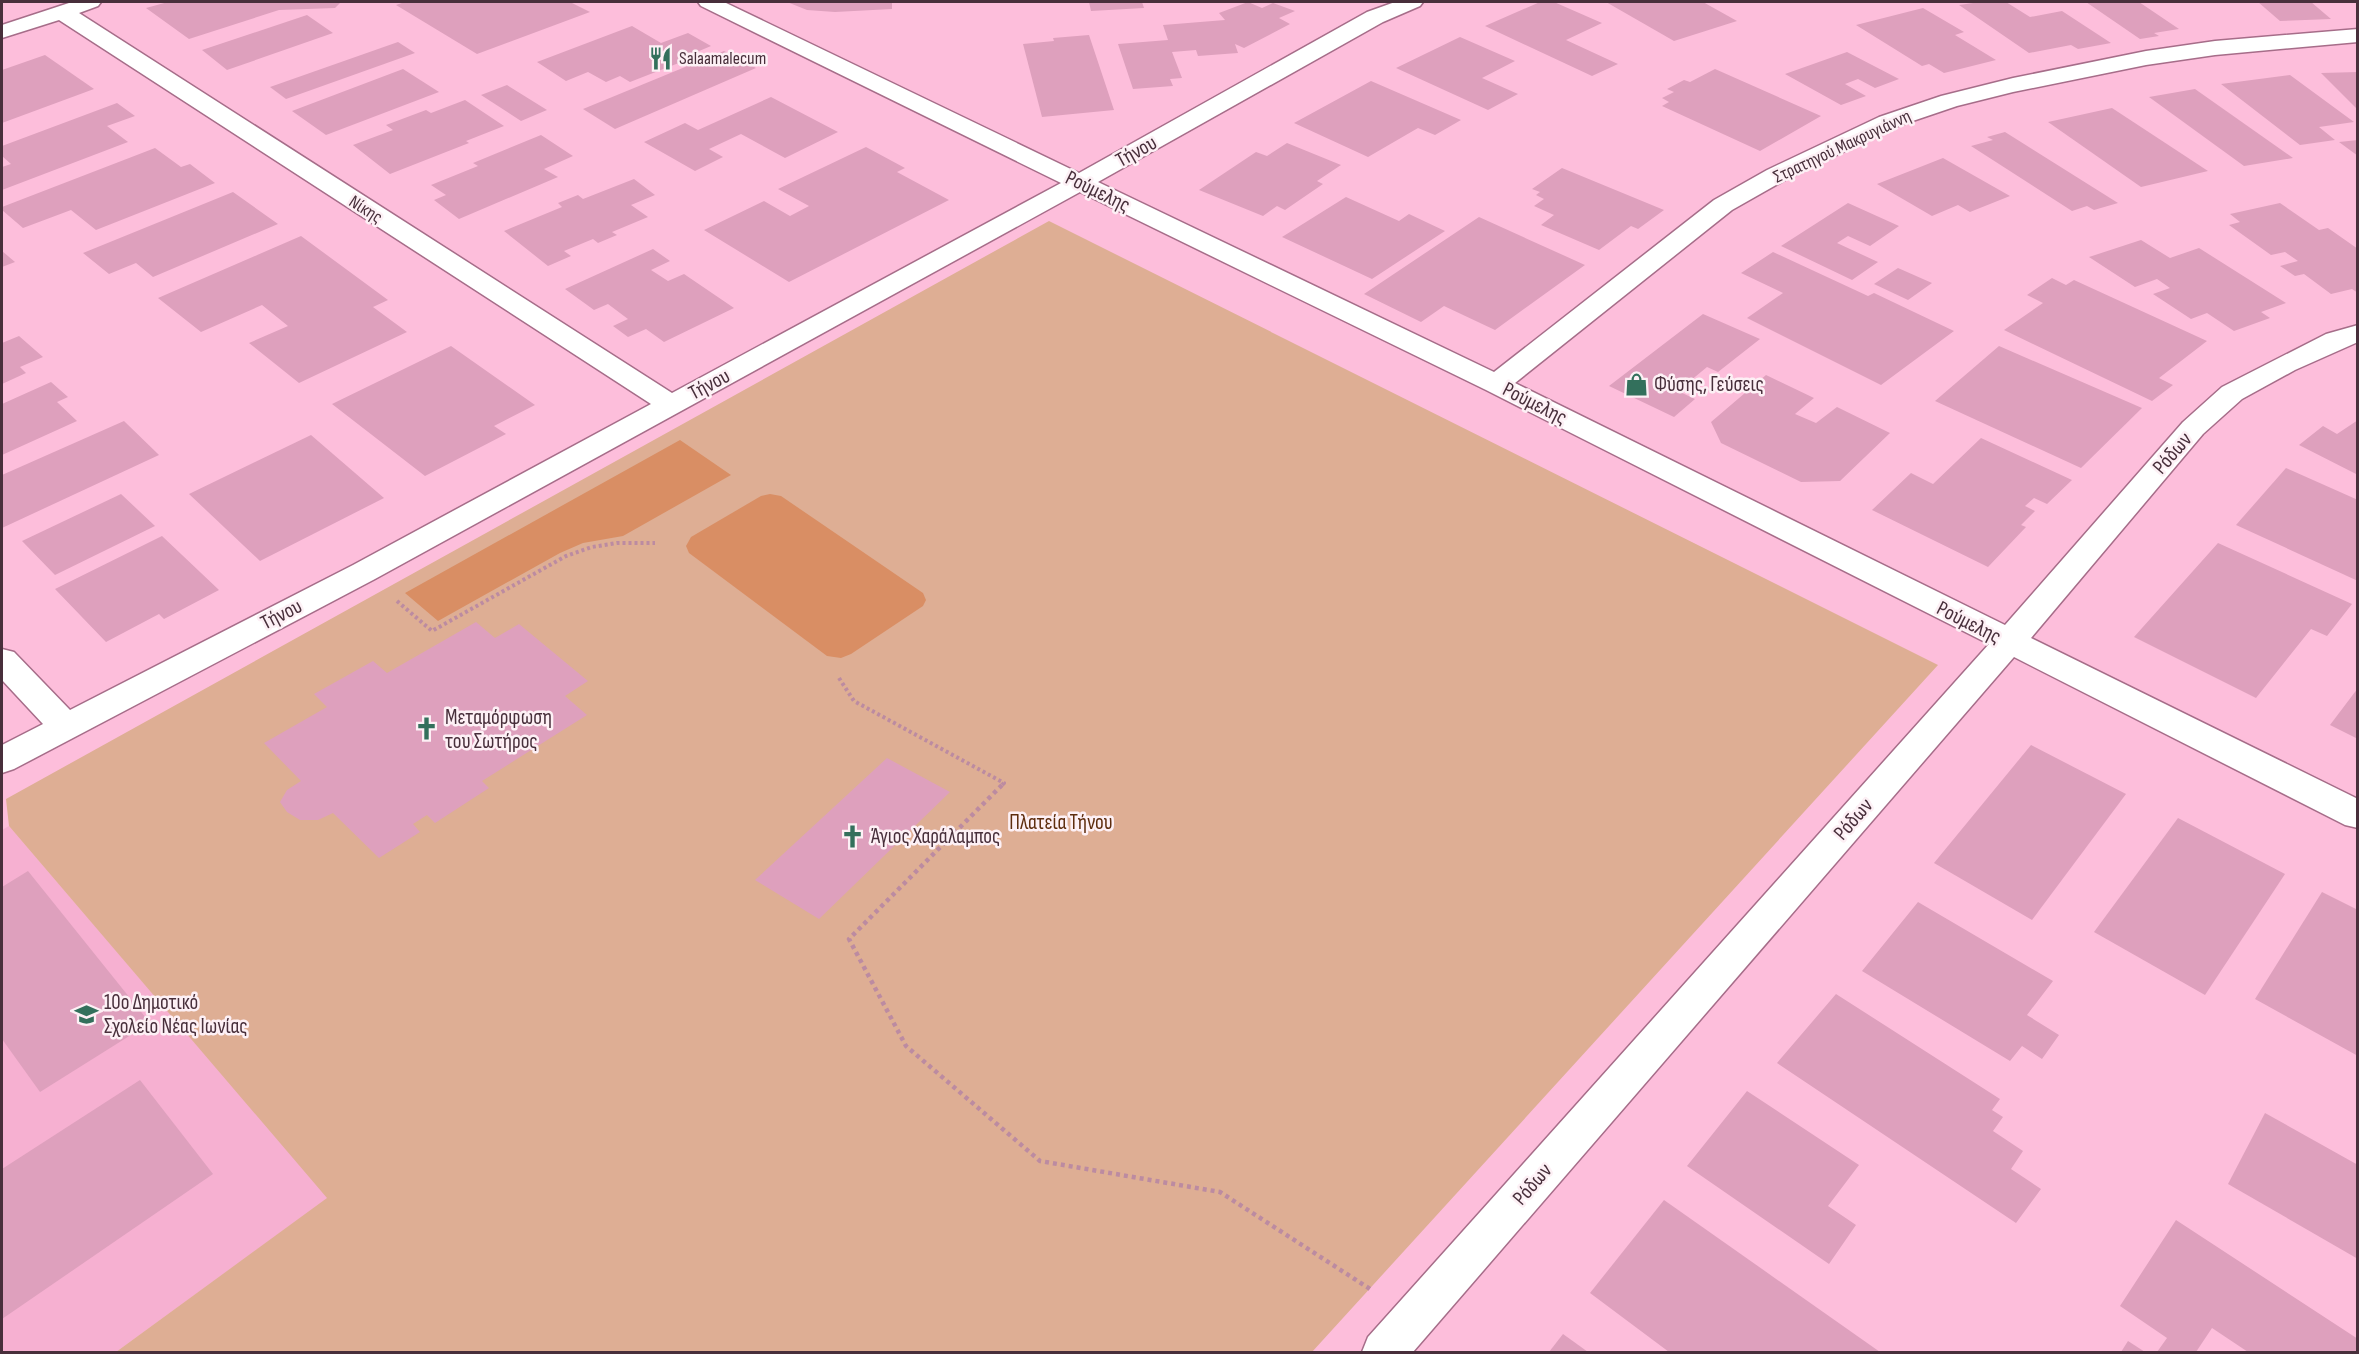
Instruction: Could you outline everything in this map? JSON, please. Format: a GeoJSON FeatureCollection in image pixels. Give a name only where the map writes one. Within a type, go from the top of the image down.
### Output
{"type":"FeatureCollection","features":[{"type":"Feature","properties":{"kind":"street"},"geometry":{"type":"LineString","coordinates":[[2,15],[90,2]]}},
{"type":"Feature","properties":{"kind":"street","name":"Ρούμελης"},"geometry":{"type":"LineString","coordinates":[[708,2],[1496,384],[2358,815]]}},
{"type":"Feature","properties":{"kind":"street","name":"Τήνου"},"geometry":{"type":"LineString","coordinates":[[2,760],[364,572],[1080,182],[1375,17],[1413,2]]}},
{"type":"Feature","properties":{"kind":"street"},"geometry":{"type":"LineString","coordinates":[[2,32],[52,7]]}},
{"type":"Feature","properties":{"kind":"street","name":"Νίκης"},"geometry":{"type":"LineString","coordinates":[[52,7],[671,404]]}},
{"type":"Feature","properties":{"kind":"street","name":"Στρατηγού Μακρυγιάννη"},"geometry":{"type":"LineString","coordinates":[[1496,384],[1625,280],[1724,205],[1776,175],[1887,122],[1949,101],[2013,85],[2146,58],[2215,48],[2358,35]]}},
{"type":"Feature","properties":{"kind":"street","name":"Ρόδων"},"geometry":{"type":"LineString","coordinates":[[1384,1353],[2009,642],[2193,428],[2232,393],[2285,364],[2336,340],[2358,333]]}},
{"type":"Feature","properties":{"kind":"street"},"geometry":{"type":"LineString","coordinates":[[2,660],[65,726]]}},
{"type":"Feature","properties":{"kind":"path"},"geometry":{"type":"LineString","coordinates":[[408,610],[432,631],[566,556],[592,547],[617,543],[655,543]]}},
{"type":"Feature","properties":{"kind":"path"},"geometry":{"type":"LineString","coordinates":[[839,678],[854,701],[1004,783],[849,939],[906,1046],[1040,1161],[1220,1191],[1414,1318]]}},
{"type":"Feature","properties":{"kind":"shaded area"},"geometry":{"type":"Polygon","coordinates":[[[680,440],[731,475],[623,536],[583,543],[560,553],[438,621],[405,593],[680,440]]]}},
{"type":"Feature","properties":{"kind":"shaded area"},"geometry":{"type":"Polygon","coordinates":[[[770,494],[781,496],[923,593],[926,600],[923,606],[851,654],[841,658],[827,656],[689,553],[686,546],[691,537],[761,496],[770,494]]]}},
{"type":"Feature","properties":{"kind":"shaded area","name":"10ο Δημοτικό Σχολείο Νέας Ιωνίας"},"geometry":{"type":"Polygon","coordinates":[[[9,826],[328,1198],[116,1352],[2,1352],[2,830],[9,826]]]}},
{"type":"Feature","properties":{"kind":"green space","name":"Πλατεία Τήνου"},"geometry":{"type":"Polygon","coordinates":[[[1049,221],[1938,665],[1312,1352],[116,1352],[327,1198],[9,826],[6,799],[1049,221]]]}},
{"type":"Feature","properties":{"kind":"building"},"geometry":{"type":"Polygon","coordinates":[[[168,2],[341,2],[335,8],[279,10],[189,39],[146,8],[168,2]]]}},
{"type":"Feature","properties":{"kind":"building"},"geometry":{"type":"Polygon","coordinates":[[[405,2],[570,2],[590,12],[477,54],[396,5],[405,2]]]}},
{"type":"Feature","properties":{"kind":"building"},"geometry":{"type":"Polygon","coordinates":[[[787,2],[892,2],[892,9],[835,12],[807,10],[787,2]]]}},
{"type":"Feature","properties":{"kind":"building"},"geometry":{"type":"Polygon","coordinates":[[[1089,2],[1142,2],[1144,8],[1091,11],[1089,2]]]}},
{"type":"Feature","properties":{"kind":"building"},"geometry":{"type":"Polygon","coordinates":[[[1248,2],[1262,8],[1273,3],[1295,11],[1279,18],[1290,24],[1244,48],[1235,44],[1238,53],[1198,56],[1196,50],[1172,52],[1182,78],[1170,79],[1173,86],[1133,89],[1118,44],[1168,40],[1163,25],[1225,20],[1219,13],[1248,2]]]}},
{"type":"Feature","properties":{"kind":"building"},"geometry":{"type":"Polygon","coordinates":[[[1540,2],[1554,2],[1602,23],[1566,40],[1618,64],[1592,76],[1485,26],[1540,2]]]}},
{"type":"Feature","properties":{"kind":"building"},"geometry":{"type":"Polygon","coordinates":[[[1606,2],[1703,2],[1737,21],[1674,41],[1606,2]]]}},
{"type":"Feature","properties":{"kind":"building"},"geometry":{"type":"Polygon","coordinates":[[[2006,2],[2030,17],[2062,11],[2111,43],[2078,49],[2071,45],[2029,53],[1959,5],[2006,2]]]}},
{"type":"Feature","properties":{"kind":"building"},"geometry":{"type":"Polygon","coordinates":[[[2086,2],[2139,2],[2179,29],[2154,33],[2159,36],[2140,39],[2086,2]]]}},
{"type":"Feature","properties":{"kind":"building"},"geometry":{"type":"Polygon","coordinates":[[[2258,2],[2311,2],[2331,19],[2280,21],[2258,2]]]}},
{"type":"Feature","properties":{"kind":"building"},"geometry":{"type":"Polygon","coordinates":[[[1923,8],[1964,32],[1955,35],[1996,60],[1944,73],[1929,64],[1922,66],[1856,25],[1923,8]]]}},
{"type":"Feature","properties":{"kind":"building"},"geometry":{"type":"Polygon","coordinates":[[[307,15],[333,33],[227,70],[202,50],[307,15]]]}},
{"type":"Feature","properties":{"kind":"building"},"geometry":{"type":"Polygon","coordinates":[[[632,26],[661,43],[688,33],[711,46],[685,57],[689,59],[630,82],[620,76],[606,82],[588,72],[566,81],[537,62],[632,26]]]}},
{"type":"Feature","properties":{"kind":"building"},"geometry":{"type":"Polygon","coordinates":[[[1089,35],[1114,110],[1042,117],[1023,44],[1054,41],[1053,38],[1089,35]]]}},
{"type":"Feature","properties":{"kind":"building"},"geometry":{"type":"Polygon","coordinates":[[[1460,37],[1515,61],[1482,78],[1518,94],[1488,110],[1396,68],[1460,37]]]}},
{"type":"Feature","properties":{"kind":"building"},"geometry":{"type":"Polygon","coordinates":[[[398,42],[415,53],[286,99],[270,87],[398,42]]]}},
{"type":"Feature","properties":{"kind":"building"},"geometry":{"type":"Polygon","coordinates":[[[724,51],[756,68],[615,129],[583,109],[724,51]]]}},
{"type":"Feature","properties":{"kind":"building"},"geometry":{"type":"Polygon","coordinates":[[[1847,52],[1899,79],[1875,88],[1858,79],[1845,84],[1866,96],[1841,105],[1785,74],[1847,52]]]}},
{"type":"Feature","properties":{"kind":"building"},"geometry":{"type":"Polygon","coordinates":[[[45,55],[94,89],[2,123],[2,70],[45,55]]]}},
{"type":"Feature","properties":{"kind":"building"},"geometry":{"type":"Polygon","coordinates":[[[403,69],[439,92],[326,135],[292,111],[403,69]]]}},
{"type":"Feature","properties":{"kind":"building"},"geometry":{"type":"Polygon","coordinates":[[[1715,69],[1821,116],[1760,151],[1662,106],[1669,102],[1662,98],[1674,92],[1667,89],[1684,80],[1690,82],[1715,69]]]}},
{"type":"Feature","properties":{"kind":"building"},"geometry":{"type":"Polygon","coordinates":[[[2358,72],[2358,110],[2321,73],[2358,72]]]}},
{"type":"Feature","properties":{"kind":"building"},"geometry":{"type":"Polygon","coordinates":[[[2290,75],[2354,122],[2319,127],[2335,140],[2300,145],[2221,84],[2290,75]]]}},
{"type":"Feature","properties":{"kind":"building"},"geometry":{"type":"Polygon","coordinates":[[[1371,81],[1461,120],[1435,135],[1418,128],[1368,157],[1294,123],[1371,81]]]}},
{"type":"Feature","properties":{"kind":"building"},"geometry":{"type":"Polygon","coordinates":[[[507,85],[547,110],[521,121],[481,95],[507,85]]]}},
{"type":"Feature","properties":{"kind":"building"},"geometry":{"type":"Polygon","coordinates":[[[2195,89],[2293,158],[2244,166],[2149,97],[2195,89]]]}},
{"type":"Feature","properties":{"kind":"building"},"geometry":{"type":"Polygon","coordinates":[[[771,97],[838,132],[785,158],[741,134],[709,149],[723,157],[695,171],[644,142],[685,123],[698,130],[771,97]]]}},
{"type":"Feature","properties":{"kind":"building"},"geometry":{"type":"Polygon","coordinates":[[[465,100],[504,126],[466,141],[469,143],[390,174],[353,145],[393,130],[386,125],[426,110],[431,113],[465,100]]]}},
{"type":"Feature","properties":{"kind":"building"},"geometry":{"type":"Polygon","coordinates":[[[117,103],[135,116],[107,126],[128,142],[2,190],[2,167],[11,164],[2,156],[2,146],[117,103]]]}},
{"type":"Feature","properties":{"kind":"building"},"geometry":{"type":"Polygon","coordinates":[[[2112,108],[2208,171],[2141,187],[2048,122],[2112,108]]]}},
{"type":"Feature","properties":{"kind":"building"},"geometry":{"type":"Polygon","coordinates":[[[2005,132],[2118,203],[2094,210],[2087,206],[2072,211],[1971,146],[1993,140],[1987,137],[2005,132]]]}},
{"type":"Feature","properties":{"kind":"building"},"geometry":{"type":"Polygon","coordinates":[[[541,135],[573,156],[544,169],[558,177],[459,219],[434,200],[446,195],[431,185],[478,166],[473,163],[541,135]]]}},
{"type":"Feature","properties":{"kind":"building"},"geometry":{"type":"Polygon","coordinates":[[[2358,140],[2358,156],[2339,142],[2358,140]]]}},
{"type":"Feature","properties":{"kind":"building"},"geometry":{"type":"Polygon","coordinates":[[[1287,143],[1341,165],[1317,181],[1323,184],[1285,210],[1277,206],[1263,216],[1199,190],[1256,152],[1267,156],[1287,143]]]}},
{"type":"Feature","properties":{"kind":"building"},"geometry":{"type":"Polygon","coordinates":[[[866,147],[905,168],[897,172],[949,200],[789,282],[704,230],[764,201],[790,216],[809,206],[778,189],[866,147]]]}},
{"type":"Feature","properties":{"kind":"building"},"geometry":{"type":"Polygon","coordinates":[[[155,148],[181,167],[190,164],[215,183],[96,230],[71,210],[23,228],[2,210],[2,207],[155,148]]]}},
{"type":"Feature","properties":{"kind":"building"},"geometry":{"type":"Polygon","coordinates":[[[1943,158],[2010,196],[1970,212],[1958,205],[1932,216],[1877,184],[1943,158]]]}},
{"type":"Feature","properties":{"kind":"building"},"geometry":{"type":"Polygon","coordinates":[[[1562,168],[1664,210],[1638,229],[1631,226],[1599,250],[1541,225],[1554,215],[1534,206],[1544,199],[1536,195],[1540,192],[1532,189],[1562,168]]]}},
{"type":"Feature","properties":{"kind":"building"},"geometry":{"type":"Polygon","coordinates":[[[634,179],[655,195],[631,205],[648,217],[612,232],[617,235],[598,243],[593,239],[564,251],[571,256],[548,266],[504,231],[562,207],[558,203],[578,195],[583,199],[634,179]]]}},
{"type":"Feature","properties":{"kind":"building"},"geometry":{"type":"Polygon","coordinates":[[[233,192],[278,224],[153,277],[136,263],[109,274],[83,253],[233,192]]]}},
{"type":"Feature","properties":{"kind":"building"},"geometry":{"type":"Polygon","coordinates":[[[1346,197],[1399,221],[1409,214],[1445,231],[1372,279],[1282,237],[1346,197]]]}},
{"type":"Feature","properties":{"kind":"building"},"geometry":{"type":"Polygon","coordinates":[[[1848,203],[1899,226],[1870,246],[1848,236],[1837,243],[1878,262],[1852,280],[1781,246],[1848,203]]]}},
{"type":"Feature","properties":{"kind":"building"},"geometry":{"type":"Polygon","coordinates":[[[2280,203],[2319,230],[2328,228],[2358,249],[2358,293],[2352,289],[2331,294],[2304,274],[2295,276],[2280,266],[2298,261],[2285,252],[2271,255],[2229,225],[2240,222],[2230,214],[2280,203]]]}},
{"type":"Feature","properties":{"kind":"building"},"geometry":{"type":"Polygon","coordinates":[[[1479,217],[1585,265],[1495,330],[1444,306],[1421,322],[1364,294],[1479,217]]]}},
{"type":"Feature","properties":{"kind":"building"},"geometry":{"type":"Polygon","coordinates":[[[301,236],[388,300],[373,307],[407,332],[299,383],[249,343],[288,326],[262,305],[201,332],[158,298],[301,236]]]}},
{"type":"Feature","properties":{"kind":"building"},"geometry":{"type":"Polygon","coordinates":[[[2141,240],[2170,258],[2199,248],[2286,303],[2261,312],[2270,318],[2234,331],[2207,313],[2191,319],[2153,294],[2170,288],[2157,279],[2135,287],[2089,257],[2141,240]]]}},
{"type":"Feature","properties":{"kind":"building"},"geometry":{"type":"Polygon","coordinates":[[[653,249],[670,261],[651,270],[668,281],[684,274],[734,308],[664,342],[646,329],[628,337],[613,326],[628,319],[608,304],[594,310],[565,289],[653,249]]]}},
{"type":"Feature","properties":{"kind":"building"},"geometry":{"type":"Polygon","coordinates":[[[2,251],[15,262],[2,267],[2,251]]]}},
{"type":"Feature","properties":{"kind":"building"},"geometry":{"type":"Polygon","coordinates":[[[1773,252],[1868,296],[1874,293],[1954,331],[1881,385],[1747,318],[1783,293],[1741,273],[1773,252]]]}},
{"type":"Feature","properties":{"kind":"building"},"geometry":{"type":"Polygon","coordinates":[[[1898,268],[1932,283],[1908,300],[1874,284],[1898,268]]]}},
{"type":"Feature","properties":{"kind":"building"},"geometry":{"type":"Polygon","coordinates":[[[2052,278],[2066,285],[2074,280],[2207,341],[2159,378],[2173,385],[2152,401],[2004,330],[2043,303],[2027,295],[2052,278]]]}},
{"type":"Feature","properties":{"kind":"building"},"geometry":{"type":"Polygon","coordinates":[[[1703,314],[1760,339],[1718,372],[1707,367],[1678,391],[1695,399],[1674,417],[1609,386],[1703,314]]]}},
{"type":"Feature","properties":{"kind":"building"},"geometry":{"type":"Polygon","coordinates":[[[19,336],[43,357],[20,367],[26,373],[2,384],[2,343],[19,336]]]}},
{"type":"Feature","properties":{"kind":"building"},"geometry":{"type":"Polygon","coordinates":[[[451,346],[535,405],[494,426],[506,434],[425,476],[332,404],[451,346]]]}},
{"type":"Feature","properties":{"kind":"building"},"geometry":{"type":"Polygon","coordinates":[[[1999,346],[2142,408],[2081,468],[1935,401],[1999,346]]]}},
{"type":"Feature","properties":{"kind":"building"},"geometry":{"type":"Polygon","coordinates":[[[1766,375],[1814,398],[1795,414],[1816,423],[1837,407],[1890,433],[1840,481],[1801,482],[1721,443],[1711,422],[1766,375]]]}},
{"type":"Feature","properties":{"kind":"building"},"geometry":{"type":"Polygon","coordinates":[[[51,382],[68,397],[57,402],[77,421],[2,455],[2,404],[51,382]]]}},
{"type":"Feature","properties":{"kind":"building"},"geometry":{"type":"Polygon","coordinates":[[[2358,420],[2358,475],[2299,445],[2323,426],[2337,434],[2358,420]]]}},
{"type":"Feature","properties":{"kind":"building"},"geometry":{"type":"Polygon","coordinates":[[[124,421],[159,455],[2,528],[2,475],[124,421]]]}},
{"type":"Feature","properties":{"kind":"building"},"geometry":{"type":"Polygon","coordinates":[[[311,435],[384,498],[260,561],[189,494],[311,435]]]}},
{"type":"Feature","properties":{"kind":"building"},"geometry":{"type":"Polygon","coordinates":[[[1981,438],[2072,480],[2047,504],[2034,498],[2025,506],[2035,511],[2021,525],[2026,527],[1988,567],[1872,510],[1911,473],[1933,484],[1981,438]]]}},
{"type":"Feature","properties":{"kind":"building"},"geometry":{"type":"Polygon","coordinates":[[[2286,468],[2358,500],[2358,581],[2236,525],[2286,468]]]}},
{"type":"Feature","properties":{"kind":"building"},"geometry":{"type":"Polygon","coordinates":[[[121,494],[155,526],[55,575],[22,541],[121,494]]]}},
{"type":"Feature","properties":{"kind":"building"},"geometry":{"type":"Polygon","coordinates":[[[162,536],[219,590],[164,619],[159,614],[106,642],[55,589],[162,536]]]}},
{"type":"Feature","properties":{"kind":"building"},"geometry":{"type":"Polygon","coordinates":[[[2218,543],[2352,604],[2327,636],[2311,629],[2256,698],[2134,637],[2218,543]]]}},
{"type":"Feature","properties":{"kind":"building","name":"Μεταμόρφωση του Σωτήρος"},"geometry":{"type":"Polygon","coordinates":[[[476,622],[495,638],[519,624],[588,681],[565,696],[587,715],[482,781],[489,788],[435,823],[427,815],[413,824],[420,832],[379,858],[333,813],[318,820],[300,820],[287,812],[280,802],[287,790],[301,781],[264,743],[327,707],[314,694],[373,661],[387,673],[476,622]]]}},
{"type":"Feature","properties":{"kind":"building"},"geometry":{"type":"Polygon","coordinates":[[[2358,688],[2358,739],[2330,725],[2358,688]]]}},
{"type":"Feature","properties":{"kind":"building"},"geometry":{"type":"Polygon","coordinates":[[[2031,745],[2126,794],[2032,920],[1934,863],[2031,745]]]}},
{"type":"Feature","properties":{"kind":"building","name":"Άγιος Χαράλαμπος"},"geometry":{"type":"Polygon","coordinates":[[[887,758],[950,792],[819,919],[755,880],[887,758]]]}},
{"type":"Feature","properties":{"kind":"building"},"geometry":{"type":"Polygon","coordinates":[[[2178,818],[2285,874],[2205,995],[2094,932],[2178,818]]]}},
{"type":"Feature","properties":{"kind":"building"},"geometry":{"type":"Polygon","coordinates":[[[28,871],[150,1023],[40,1092],[2,1039],[2,887],[28,871]]]}},
{"type":"Feature","properties":{"kind":"building"},"geometry":{"type":"Polygon","coordinates":[[[2322,892],[2358,910],[2358,1056],[2255,999],[2322,892]]]}},
{"type":"Feature","properties":{"kind":"building"},"geometry":{"type":"Polygon","coordinates":[[[1918,902],[2053,981],[2027,1015],[2059,1035],[2042,1059],[2022,1046],[2010,1061],[1862,971],[1918,902]]]}},
{"type":"Feature","properties":{"kind":"building"},"geometry":{"type":"Polygon","coordinates":[[[1836,994],[2000,1099],[1992,1110],[2003,1117],[1993,1131],[2023,1151],[2011,1169],[2041,1189],[2016,1223],[1777,1063],[1836,994]]]}},
{"type":"Feature","properties":{"kind":"building"},"geometry":{"type":"Polygon","coordinates":[[[140,1080],[213,1174],[2,1319],[2,1169],[140,1080]]]}},
{"type":"Feature","properties":{"kind":"building"},"geometry":{"type":"Polygon","coordinates":[[[1747,1091],[1859,1165],[1828,1206],[1856,1225],[1829,1264],[1687,1166],[1747,1091]]]}},
{"type":"Feature","properties":{"kind":"building"},"geometry":{"type":"Polygon","coordinates":[[[2265,1113],[2358,1165],[2358,1259],[2228,1184],[2265,1113]]]}},
{"type":"Feature","properties":{"kind":"building"},"geometry":{"type":"Polygon","coordinates":[[[1664,1200],[1880,1352],[1669,1352],[1590,1293],[1664,1200]]]}},
{"type":"Feature","properties":{"kind":"building"},"geometry":{"type":"Polygon","coordinates":[[[2176,1220],[2358,1339],[2358,1352],[2248,1352],[2212,1328],[2196,1352],[2157,1352],[2167,1338],[2120,1306],[2176,1220]]]}},
{"type":"Feature","properties":{"kind":"building"},"geometry":{"type":"Polygon","coordinates":[[[1563,1334],[1588,1352],[1549,1352],[1563,1334]]]}},
{"type":"Feature","properties":{"kind":"building"},"geometry":{"type":"Polygon","coordinates":[[[2128,1341],[2145,1352],[2121,1352],[2128,1341]]]}},
{"type":"Feature","properties":{"kind":"place","name":"Salaamalecum"},"geometry":{"type":"Point","coordinates":[661,58]}},
{"type":"Feature","properties":{"kind":"place","name":"Φύσης, Γεύσεις"},"geometry":{"type":"Point","coordinates":[1636,384]}},
{"type":"Feature","properties":{"kind":"place","name":"Μεταμόρφωση του Σωτήρος"},"geometry":{"type":"Point","coordinates":[427,729]}},
{"type":"Feature","properties":{"kind":"place","name":"Άγιος Χαράλαμπος"},"geometry":{"type":"Point","coordinates":[853,836]}},
{"type":"Feature","properties":{"kind":"place","name":"10ο Δημοτικό Σχολείο Νέας Ιωνίας"},"geometry":{"type":"Point","coordinates":[86,1014]}}]}
